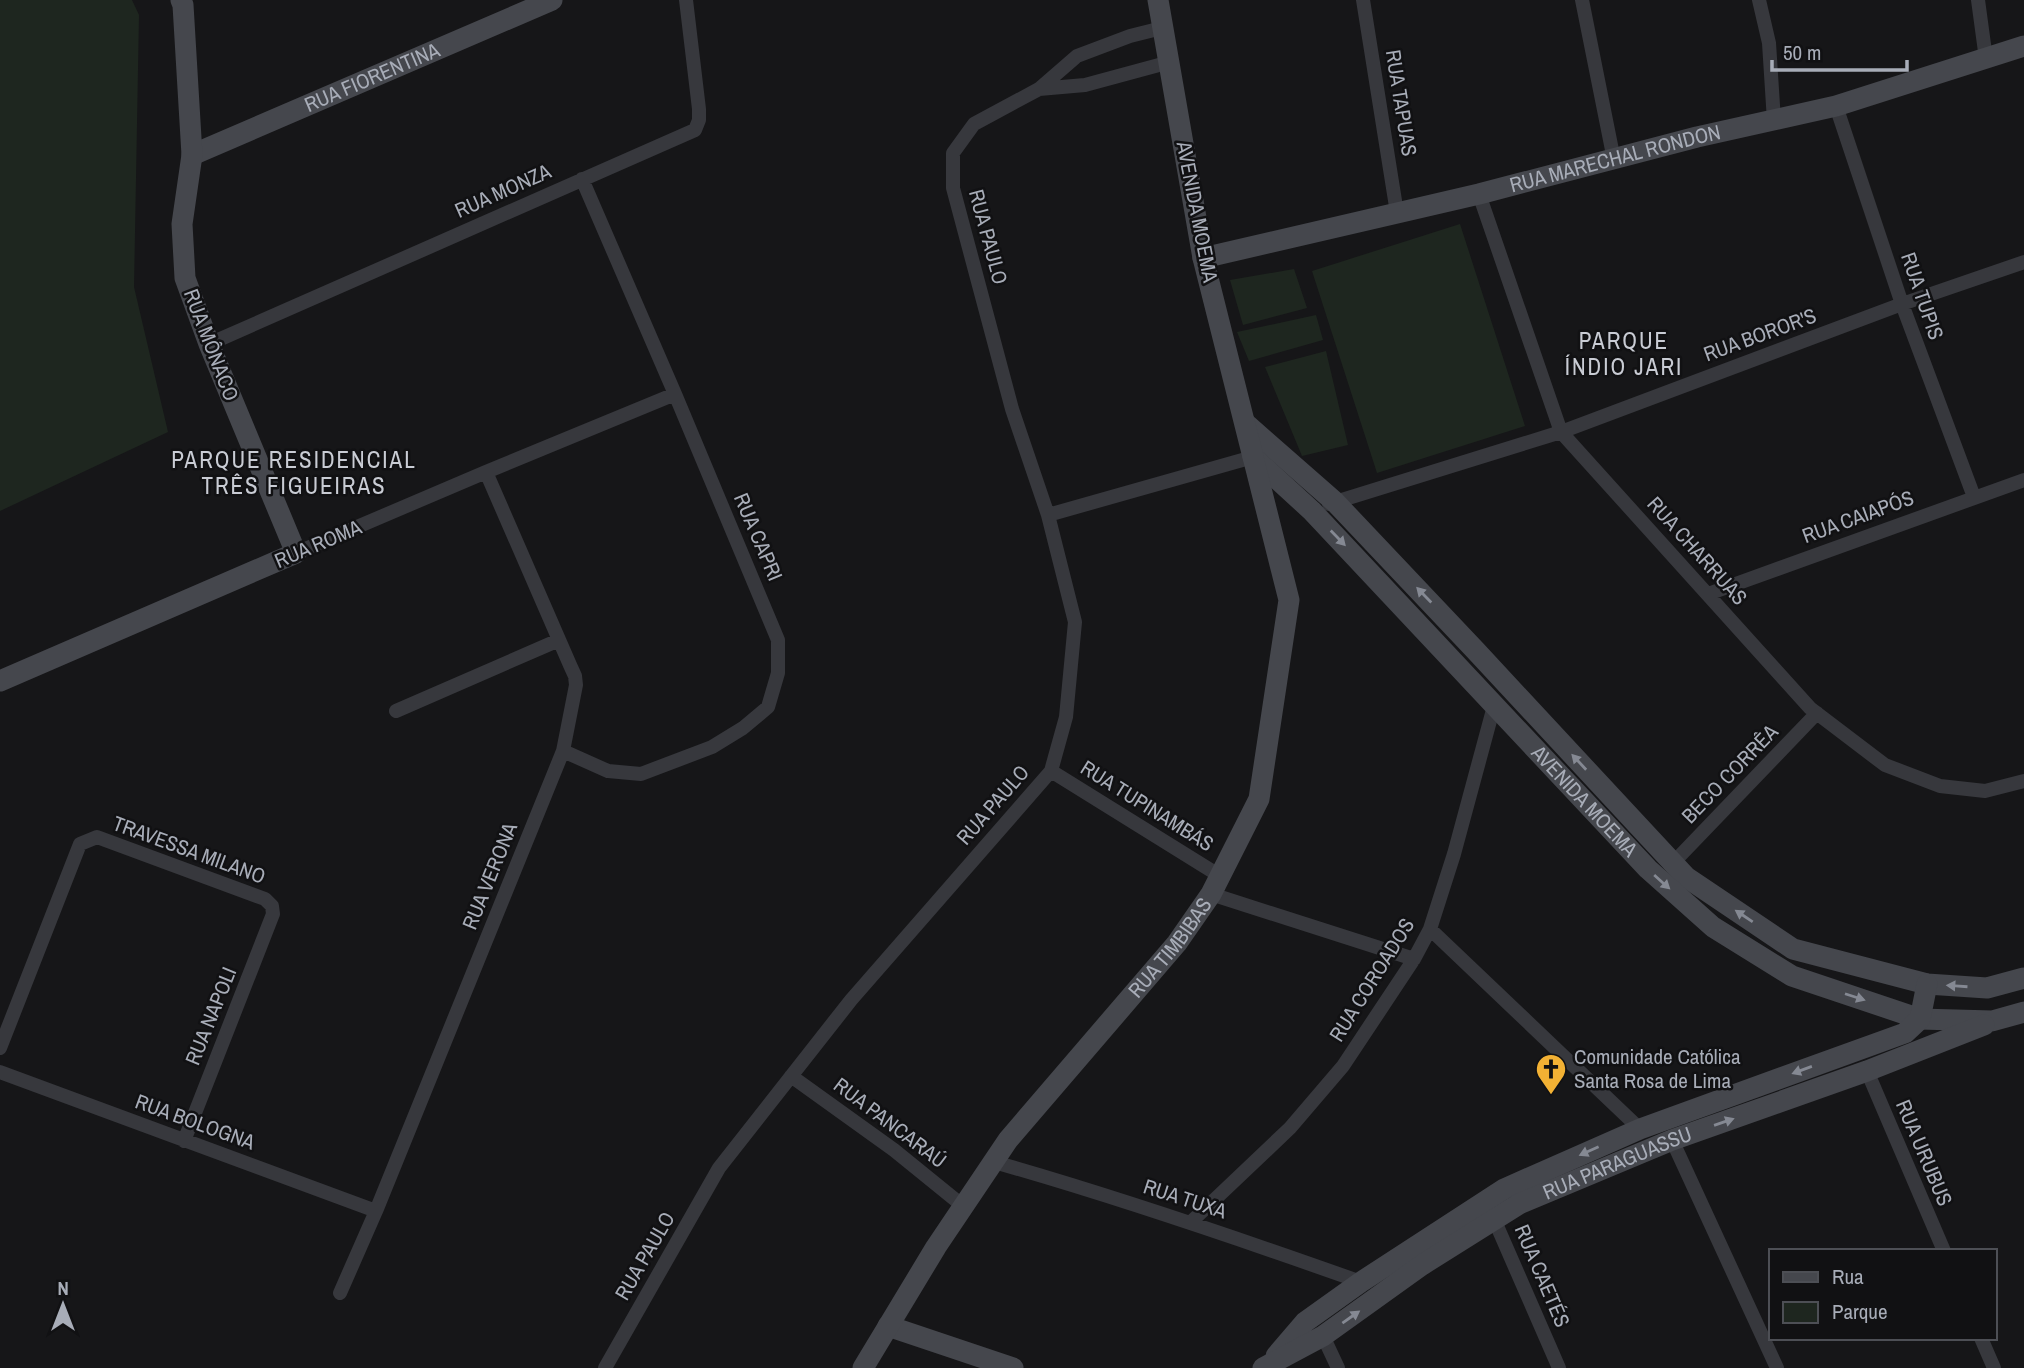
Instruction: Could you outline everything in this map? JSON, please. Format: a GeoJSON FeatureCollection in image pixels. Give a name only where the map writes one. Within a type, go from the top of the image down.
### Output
{"type":"FeatureCollection","features":[{"type":"Feature","properties":{"kind":"street","name":"RUA FIORENTINA"},"geometry":{"type":"LineString","coordinates":[[192,155],[552,0]]}},
{"type":"Feature","properties":{"kind":"street","name":"RUA MONZA"},"geometry":{"type":"LineString","coordinates":[[209,344],[695,130],[699,109],[686,0]]}},
{"type":"Feature","properties":{"kind":"street","name":"AVENIDA MOEMA"},"geometry":{"type":"LineString","coordinates":[[1157,0],[1203,258],[1253,457],[1312,511],[1648,869],[1713,928],[1792,976],[1913,1035],[1992,1021],[2024,1012]]}},
{"type":"Feature","properties":{"kind":"street","name":"RUA TAPUAS"},"geometry":{"type":"LineString","coordinates":[[1363,0],[1396,213]]}},
{"type":"Feature","properties":{"kind":"street"},"geometry":{"type":"LineString","coordinates":[[1581,0],[1614,160]]}},
{"type":"Feature","properties":{"kind":"street"},"geometry":{"type":"LineString","coordinates":[[1759,0],[1769,43],[1774,121]]}},
{"type":"Feature","properties":{"kind":"street"},"geometry":{"type":"LineString","coordinates":[[1978,0],[1986,59]]}},
{"type":"Feature","properties":{"kind":"street","name":"RUA MÔNACO"},"geometry":{"type":"LineString","coordinates":[[186,2],[192,155],[182,224],[185,278],[209,344],[296,553]]}},
{"type":"Feature","properties":{"kind":"street","name":"RUA PAULO"},"geometry":{"type":"LineString","coordinates":[[605,1368],[719,1168],[851,1000],[1051,771],[1066,717],[1075,622],[1048,515],[1012,409],[953,188],[953,153],[974,124],[1039,89],[1077,56],[1130,36],[1162,28]]}},
{"type":"Feature","properties":{"kind":"street","name":"RUA MARECHAL RONDON"},"geometry":{"type":"LineString","coordinates":[[1203,258],[1479,194],[1697,137],[1836,106],[2024,46]]}},
{"type":"Feature","properties":{"kind":"street","name":"RUA PAULO"},"geometry":{"type":"LineString","coordinates":[[1039,89],[1085,85],[1170,62]]}},
{"type":"Feature","properties":{"kind":"street","name":"RUA TUPIS"},"geometry":{"type":"LineString","coordinates":[[1836,106],[1902,304],[1974,497]]}},
{"type":"Feature","properties":{"kind":"street","name":"RUA CAPRI"},"geometry":{"type":"LineString","coordinates":[[563,751],[608,771],[641,774],[677,762],[712,747],[743,728],[768,707],[778,673],[778,640],[582,179]]}},
{"type":"Feature","properties":{"kind":"street","name":"RUA CHARRUAS"},"geometry":{"type":"LineString","coordinates":[[1479,194],[1561,432],[1810,708],[1885,765],[1940,786],[1985,791],[2024,781]]}},
{"type":"Feature","properties":{"kind":"street","name":"RUA BOROR'S"},"geometry":{"type":"LineString","coordinates":[[1312,511],[1561,432],[1902,304],[2024,262]]}},
{"type":"Feature","properties":{"kind":"street","name":"RUA ROMA"},"geometry":{"type":"LineString","coordinates":[[0,681],[486,472],[675,394]]}},
{"type":"Feature","properties":{"kind":"street","name":"AVENIDA MOEMA"},"geometry":{"type":"LineString","coordinates":[[1245,423],[1335,502],[1686,877],[1793,949],[1927,984],[1987,988],[2024,978]]}},
{"type":"Feature","properties":{"kind":"street"},"geometry":{"type":"LineString","coordinates":[[1048,515],[1253,457]]}},
{"type":"Feature","properties":{"kind":"street","name":"RUA TIMBIBAS"},"geometry":{"type":"LineString","coordinates":[[863,1368],[962,1206],[1008,1140],[1177,943],[1216,885],[1259,799],[1289,600],[1253,457]]}},
{"type":"Feature","properties":{"kind":"street","name":"RUA VERONA"},"geometry":{"type":"LineString","coordinates":[[340,1293],[376,1212],[563,751],[576,685],[575,676],[486,472]]}},
{"type":"Feature","properties":{"kind":"street","name":"RUA CAIAPÓS"},"geometry":{"type":"LineString","coordinates":[[1708,594],[2024,480]]}},
{"type":"Feature","properties":{"kind":"street"},"geometry":{"type":"LineString","coordinates":[[396,711],[559,640]]}},
{"type":"Feature","properties":{"kind":"street","name":"RUA COROADOS"},"geometry":{"type":"LineString","coordinates":[[1191,1222],[1290,1128],[1343,1066],[1414,959],[1430,929],[1454,854],[1494,706]]}},
{"type":"Feature","properties":{"kind":"street","name":"BECO CORRÊA"},"geometry":{"type":"LineString","coordinates":[[1673,863],[1817,713]]}},
{"type":"Feature","properties":{"kind":"street","name":"RUA TUPINAMBÁS"},"geometry":{"type":"LineString","coordinates":[[1051,771],[1216,885],[1414,959]]}},
{"type":"Feature","properties":{"kind":"street","name":"TRAVESSA MILANO"},"geometry":{"type":"LineString","coordinates":[[0,1048],[80,844],[97,837],[265,899],[272,905]]}},
{"type":"Feature","properties":{"kind":"street","name":"RUA NAPOLI"},"geometry":{"type":"LineString","coordinates":[[184,1140],[273,914],[272,905]]}},
{"type":"Feature","properties":{"kind":"street"},"geometry":{"type":"LineString","coordinates":[[1430,929],[1640,1129]]}},
{"type":"Feature","properties":{"kind":"street"},"geometry":{"type":"LineString","coordinates":[[1913,1035],[1927,984]]}},
{"type":"Feature","properties":{"kind":"street","name":"RUA PARAGUASSU"},"geometry":{"type":"LineString","coordinates":[[1267,1365],[1323,1336],[1422,1265],[1487,1211],[1504,1189],[1640,1129],[1913,1035],[1992,1021]]}},
{"type":"Feature","properties":{"kind":"street","name":"RUA PARAGUASSU"},"geometry":{"type":"LineString","coordinates":[[1267,1365],[1304,1322],[1361,1282],[1487,1211],[1519,1204],[1672,1140],[1867,1071],[1913,1035]]}},
{"type":"Feature","properties":{"kind":"street","name":"RUA URUBUS"},"geometry":{"type":"LineString","coordinates":[[1867,1071],[1943,1249]]}},
{"type":"Feature","properties":{"kind":"street","name":"RUA BOLOGNA"},"geometry":{"type":"LineString","coordinates":[[0,1072],[376,1212]]}},
{"type":"Feature","properties":{"kind":"street","name":"RUA PANCARAÚ"},"geometry":{"type":"LineString","coordinates":[[790,1076],[894,1150],[962,1206]]}},
{"type":"Feature","properties":{"kind":"street"},"geometry":{"type":"LineString","coordinates":[[1672,1140],[1776,1368]]}},
{"type":"Feature","properties":{"kind":"street","name":"RUA TUXA"},"geometry":{"type":"LineString","coordinates":[[994,1162],[1191,1222],[1361,1282]]}},
{"type":"Feature","properties":{"kind":"street","name":"RUA CAETÉS"},"geometry":{"type":"LineString","coordinates":[[1487,1211],[1559,1368]]}},
{"type":"Feature","properties":{"kind":"street"},"geometry":{"type":"LineString","coordinates":[[887,1326],[1013,1368]]}},
{"type":"Feature","properties":{"kind":"street"},"geometry":{"type":"LineString","coordinates":[[1323,1336],[1338,1368]]}},
{"type":"Feature","properties":{"kind":"street"},"geometry":{"type":"LineString","coordinates":[[1982,1340],[1994,1368]]}},
{"type":"Feature","properties":{"kind":"green space"},"geometry":{"type":"Polygon","coordinates":[[[0,0],[132,0],[139,15],[134,287],[168,432],[0,511],[0,0]]]}},
{"type":"Feature","properties":{"kind":"green space"},"geometry":{"type":"Polygon","coordinates":[[[1460,224],[1525,426],[1377,473],[1312,271],[1460,224]]]}},
{"type":"Feature","properties":{"kind":"green space"},"geometry":{"type":"Polygon","coordinates":[[[1294,269],[1307,308],[1243,325],[1230,280],[1294,269]]]}},
{"type":"Feature","properties":{"kind":"green space"},"geometry":{"type":"Polygon","coordinates":[[[1316,315],[1323,340],[1249,361],[1237,332],[1316,315]]]}},
{"type":"Feature","properties":{"kind":"green space"},"geometry":{"type":"Polygon","coordinates":[[[1326,351],[1348,445],[1302,456],[1265,367],[1326,351]]]}},
{"type":"Feature","properties":{"kind":"place","name":"Comunidade Católica Santa Rosa de Lima"},"geometry":{"type":"Point","coordinates":[1551,1096]}},
{"type":"Feature","properties":{"kind":"district","name":"PARQUE ÍNDIO JARI"},"geometry":{"type":"Point","coordinates":[1624,354]}},
{"type":"Feature","properties":{"kind":"district","name":"PARQUE RESIDENCIAL TRÊS FIGUEIRAS"},"geometry":{"type":"Point","coordinates":[294,473]}}]}
